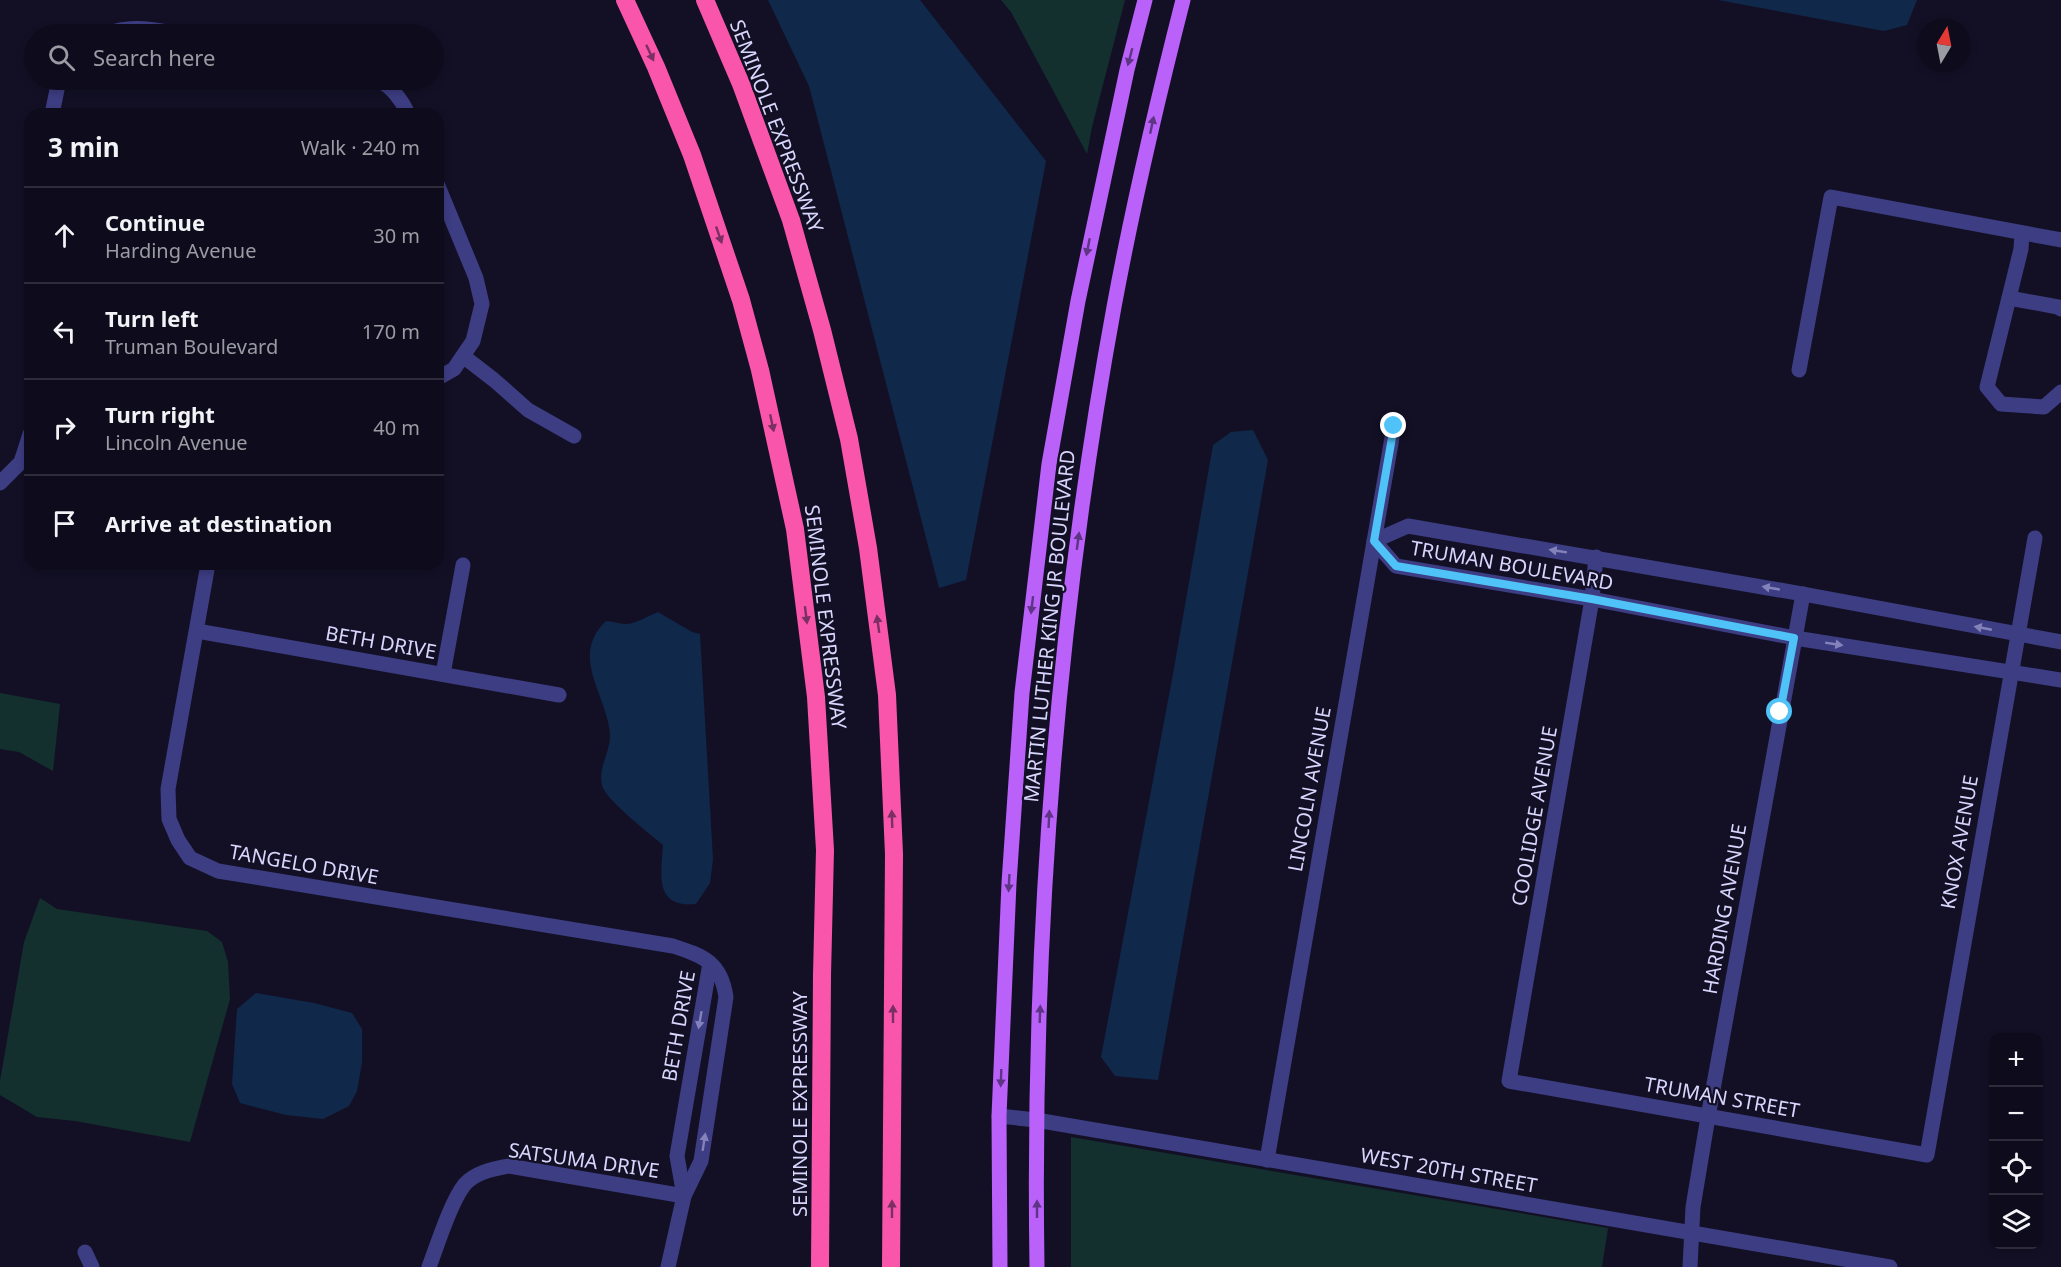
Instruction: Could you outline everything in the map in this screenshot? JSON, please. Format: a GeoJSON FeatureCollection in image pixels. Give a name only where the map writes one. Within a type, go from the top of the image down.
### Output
{"type":"FeatureCollection","features":[{"type":"Feature","properties":{"kind":"highway","name":"SEMINOLE EXPRESSWAY"},"geometry":{"type":"LineString","coordinates":[[625,0],[656,67],[692,155],[741,300],[760,370],[795,529],[816,697],[825,850],[820,1267]]}},
{"type":"Feature","properties":{"kind":"highway","name":"SEMINOLE EXPRESSWAY"},"geometry":{"type":"LineString","coordinates":[[705,0],[741,84],[791,220],[822,330],[849,439],[868,548],[887,695],[894,854],[891,1267]]}},
{"type":"Feature","properties":{"kind":"main road","name":"MARTIN LUTHER KING JR BOULEVARD"},"geometry":{"type":"LineString","coordinates":[[1000,1267],[999,1116],[1009,883],[1022,693],[1049,464],[1078,301],[1096,207],[1127,70],[1146,0]]}},
{"type":"Feature","properties":{"kind":"main road","name":"MARTIN LUTHER KING JR BOULEVARD"},"geometry":{"type":"LineString","coordinates":[[1037,1267],[1036,1120],[1051,796],[1069,606],[1093,431],[1114,304],[1158,99],[1183,0]]}},
{"type":"Feature","properties":{"kind":"street"},"geometry":{"type":"LineString","coordinates":[[53,108],[57,90]]}},
{"type":"Feature","properties":{"kind":"street"},"geometry":{"type":"LineString","coordinates":[[392,90],[405,108]]}},
{"type":"Feature","properties":{"kind":"street"},"geometry":{"type":"LineString","coordinates":[[1800,370],[1831,197],[2061,240]]}},
{"type":"Feature","properties":{"kind":"street"},"geometry":{"type":"LineString","coordinates":[[444,201],[476,278],[482,304],[473,341],[454,369],[444,375]]}},
{"type":"Feature","properties":{"kind":"street"},"geometry":{"type":"LineString","coordinates":[[2022,233],[2021,249],[1987,387],[2001,404],[2044,407],[2061,392]]}},
{"type":"Feature","properties":{"kind":"street"},"geometry":{"type":"LineString","coordinates":[[2009,298],[2061,309]]}},
{"type":"Feature","properties":{"kind":"street"},"geometry":{"type":"LineString","coordinates":[[463,356],[528,410],[574,436]]}},
{"type":"Feature","properties":{"kind":"street","name":"LINCOLN AVENUE"},"geometry":{"type":"LineString","coordinates":[[1267,1160],[1394,426]]}},
{"type":"Feature","properties":{"kind":"street"},"geometry":{"type":"LineString","coordinates":[[0,483],[21,462],[24,453]]}},
{"type":"Feature","properties":{"kind":"street","name":"TRUMAN BOULEVARD"},"geometry":{"type":"LineString","coordinates":[[2061,642],[1596,557],[1408,526],[1374,541],[1396,566],[1592,599],[1794,638],[2061,680]]}},
{"type":"Feature","properties":{"kind":"street","name":"KNOX AVENUE"},"geometry":{"type":"LineString","coordinates":[[1927,1155],[1996,750],[2013,671],[2035,538]]}},
{"type":"Feature","properties":{"kind":"street","name":"COOLIDGE AVENUE"},"geometry":{"type":"LineString","coordinates":[[1509,1081],[1592,599],[1596,557]]}},
{"type":"Feature","properties":{"kind":"street"},"geometry":{"type":"LineString","coordinates":[[443,674],[463,565]]}},
{"type":"Feature","properties":{"kind":"street","name":"TANGELO DRIVE"},"geometry":{"type":"LineString","coordinates":[[207,570],[168,789],[169,819],[178,840],[190,858],[218,871],[673,946],[698,955],[710,963]]}},
{"type":"Feature","properties":{"kind":"street","name":"HARDING AVENUE"},"geometry":{"type":"LineString","coordinates":[[1690,1267],[1693,1207],[1708,1117],[1803,594]]}},
{"type":"Feature","properties":{"kind":"street","name":"BETH DRIVE"},"geometry":{"type":"LineString","coordinates":[[197,631],[559,695]]}},
{"type":"Feature","properties":{"kind":"street","name":"BETH DRIVE"},"geometry":{"type":"LineString","coordinates":[[684,1196],[677,1156],[710,963]]}},
{"type":"Feature","properties":{"kind":"street","name":"BETH DRIVE"},"geometry":{"type":"LineString","coordinates":[[668,1267],[684,1196],[701,1161],[726,996],[724,979],[710,963]]}},
{"type":"Feature","properties":{"kind":"street","name":"TRUMAN STREET"},"geometry":{"type":"LineString","coordinates":[[1509,1081],[1927,1155]]}},
{"type":"Feature","properties":{"kind":"street","name":"WEST 20TH STREET"},"geometry":{"type":"LineString","coordinates":[[999,1116],[1036,1120],[1890,1267]]}},
{"type":"Feature","properties":{"kind":"street","name":"SATSUMA DRIVE"},"geometry":{"type":"LineString","coordinates":[[429,1267],[450,1212],[465,1184],[487,1170],[508,1166],[684,1196]]}},
{"type":"Feature","properties":{"kind":"street"},"geometry":{"type":"LineString","coordinates":[[85,1252],[92,1267]]}},
{"type":"Feature","properties":{"kind":"green space"},"geometry":{"type":"Polygon","coordinates":[[[1001,0],[1125,0],[1087,154],[1011,12],[1001,0]]]}},
{"type":"Feature","properties":{"kind":"green space"},"geometry":{"type":"Polygon","coordinates":[[[0,693],[60,704],[53,771],[19,752],[0,749],[0,693]]]}},
{"type":"Feature","properties":{"kind":"green space"},"geometry":{"type":"Polygon","coordinates":[[[40,898],[57,909],[207,931],[222,942],[228,962],[230,999],[190,1142],[75,1121],[37,1117],[0,1095],[0,1081],[24,942],[40,898]]]}},
{"type":"Feature","properties":{"kind":"green space"},"geometry":{"type":"Polygon","coordinates":[[[1071,1137],[1608,1228],[1602,1267],[1071,1267],[1071,1137]]]}},
{"type":"Feature","properties":{"kind":"water"},"geometry":{"type":"Polygon","coordinates":[[[768,0],[920,0],[1046,161],[966,580],[939,588],[809,86],[768,0]]]}},
{"type":"Feature","properties":{"kind":"water"},"geometry":{"type":"Polygon","coordinates":[[[1718,0],[1917,0],[1907,25],[1884,31],[1718,0]]]}},
{"type":"Feature","properties":{"kind":"water"},"geometry":{"type":"Polygon","coordinates":[[[1253,430],[1268,460],[1158,1080],[1115,1076],[1101,1057],[1173,674],[1213,445],[1231,432],[1253,430]]]}},
{"type":"Feature","properties":{"kind":"water"},"geometry":{"type":"Polygon","coordinates":[[[658,612],[692,632],[700,634],[713,859],[710,883],[696,904],[682,904],[673,901],[667,895],[661,878],[663,845],[613,801],[603,788],[601,781],[610,734],[590,662],[595,634],[606,621],[629,624],[658,612]]]}},
{"type":"Feature","properties":{"kind":"water"},"geometry":{"type":"Polygon","coordinates":[[[256,993],[314,1003],[352,1013],[362,1029],[362,1063],[357,1091],[349,1106],[323,1119],[286,1115],[240,1103],[232,1084],[237,1009],[256,993]]]}},
{"type":"Feature","properties":{"kind":"route"},"geometry":{"type":"LineString","coordinates":[[1394,426],[1374,541],[1396,566],[1592,599],[1794,638],[1780,712]]}}]}
